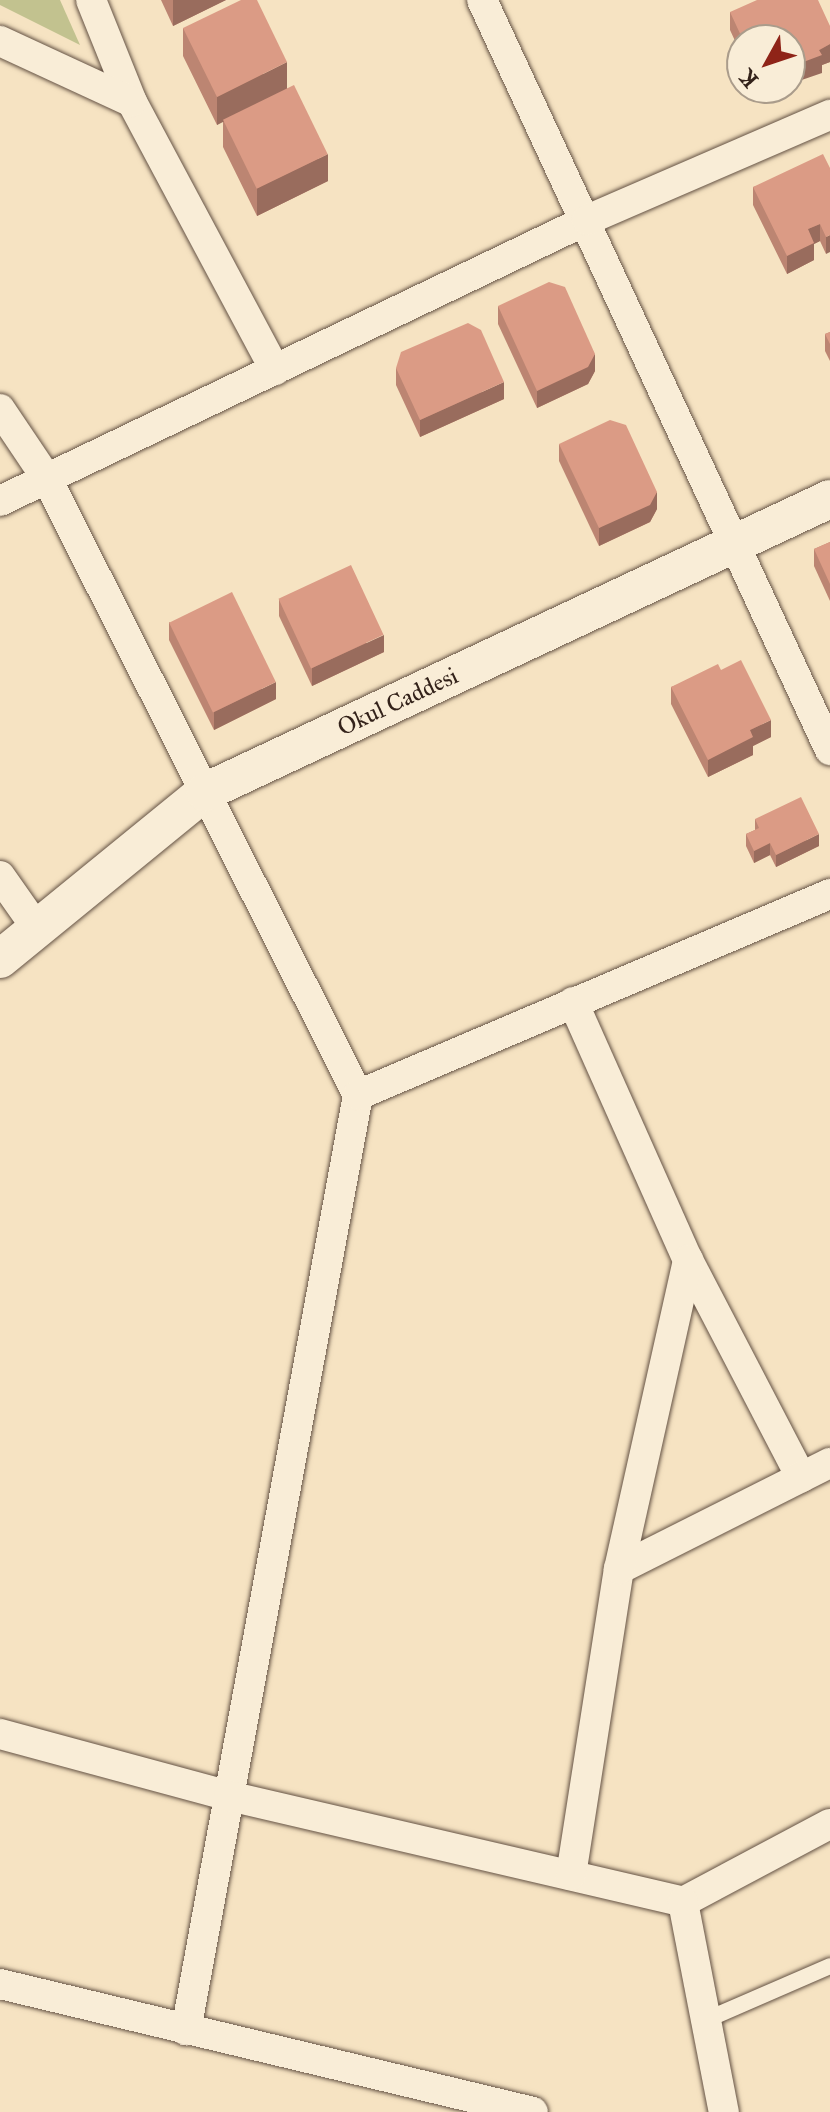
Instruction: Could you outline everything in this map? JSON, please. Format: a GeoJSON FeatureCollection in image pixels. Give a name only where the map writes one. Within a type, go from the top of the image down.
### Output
{"type":"FeatureCollection","features":[{"type":"Feature","properties":{"kind":"street"},"geometry":{"type":"LineString","coordinates":[[91,0],[132,102],[275,370]]}},
{"type":"Feature","properties":{"kind":"street"},"geometry":{"type":"LineString","coordinates":[[482,0],[587,220],[830,750]]}},
{"type":"Feature","properties":{"kind":"street"},"geometry":{"type":"LineString","coordinates":[[0,41],[132,102]]}},
{"type":"Feature","properties":{"kind":"street"},"geometry":{"type":"LineString","coordinates":[[0,501],[587,220],[830,115]]}},
{"type":"Feature","properties":{"kind":"street"},"geometry":{"type":"LineString","coordinates":[[0,409],[47,479],[358,1095],[186,2030]]}},
{"type":"Feature","properties":{"kind":"street","name":"Okul Caddesi"},"geometry":{"type":"LineString","coordinates":[[0,959],[205,792],[830,499]]}},
{"type":"Feature","properties":{"kind":"street"},"geometry":{"type":"LineString","coordinates":[[0,876],[38,930]]}},
{"type":"Feature","properties":{"kind":"street"},"geometry":{"type":"LineString","coordinates":[[358,1095],[830,894]]}},
{"type":"Feature","properties":{"kind":"street"},"geometry":{"type":"LineString","coordinates":[[573,1002],[688,1260],[801,1477]]}},
{"type":"Feature","properties":{"kind":"street"},"geometry":{"type":"LineString","coordinates":[[571,1875],[619,1569],[688,1260]]}},
{"type":"Feature","properties":{"kind":"street"},"geometry":{"type":"LineString","coordinates":[[619,1569],[830,1463]]}},
{"type":"Feature","properties":{"kind":"street"},"geometry":{"type":"LineString","coordinates":[[0,1734],[229,1796],[683,1902],[830,1824]]}},
{"type":"Feature","properties":{"kind":"street"},"geometry":{"type":"LineString","coordinates":[[683,1902],[724,2112]]}},
{"type":"Feature","properties":{"kind":"street"},"geometry":{"type":"LineString","coordinates":[[0,1984],[533,2112]]}},
{"type":"Feature","properties":{"kind":"lane"},"geometry":{"type":"LineString","coordinates":[[706,2020],[830,1966]]}},
{"type":"Feature","properties":{"kind":"green space"},"geometry":{"type":"Polygon","coordinates":[[[0,0],[60,0],[80,45],[0,5],[0,0]]]}},
{"type":"Feature","properties":{"kind":"building"},"geometry":{"type":"Polygon","coordinates":[[[241,0],[257,0],[287,62],[217,97],[183,28],[241,0]]]}},
{"type":"Feature","properties":{"kind":"building"},"geometry":{"type":"Polygon","coordinates":[[[757,0],[818,0],[830,26],[830,44],[819,50],[822,55],[806,61],[806,24],[736,24],[730,12],[757,0]]]}},
{"type":"Feature","properties":{"kind":"building"},"geometry":{"type":"Polygon","coordinates":[[[294,85],[328,154],[257,189],[223,120],[294,85]]]}},
{"type":"Feature","properties":{"kind":"building"},"geometry":{"type":"Polygon","coordinates":[[[823,154],[830,168],[830,235],[826,237],[820,224],[808,229],[814,243],[787,256],[753,187],[823,154]]]}},
{"type":"Feature","properties":{"kind":"building"},"geometry":{"type":"Polygon","coordinates":[[[549,282],[565,287],[595,354],[588,367],[537,391],[498,306],[549,282]]]}},
{"type":"Feature","properties":{"kind":"building"},"geometry":{"type":"Polygon","coordinates":[[[468,323],[481,330],[504,382],[420,420],[396,368],[401,352],[468,323]]]}},
{"type":"Feature","properties":{"kind":"building"},"geometry":{"type":"Polygon","coordinates":[[[610,420],[626,425],[657,492],[650,505],[599,528],[559,444],[610,420]]]}},
{"type":"Feature","properties":{"kind":"building"},"geometry":{"type":"Polygon","coordinates":[[[830,542],[830,584],[814,549],[830,542]]]}},
{"type":"Feature","properties":{"kind":"building"},"geometry":{"type":"Polygon","coordinates":[[[351,565],[384,635],[311,669],[278,599],[351,565]]]}},
{"type":"Feature","properties":{"kind":"building"},"geometry":{"type":"Polygon","coordinates":[[[232,592],[276,682],[213,713],[169,623],[232,592]]]}},
{"type":"Feature","properties":{"kind":"building"},"geometry":{"type":"Polygon","coordinates":[[[741,660],[771,720],[750,730],[753,737],[708,760],[671,687],[718,664],[721,670],[741,660]]]}},
{"type":"Feature","properties":{"kind":"building"},"geometry":{"type":"Polygon","coordinates":[[[801,797],[819,834],[776,855],[770,843],[754,851],[746,834],[759,828],[755,819],[801,797]]]}}]}
